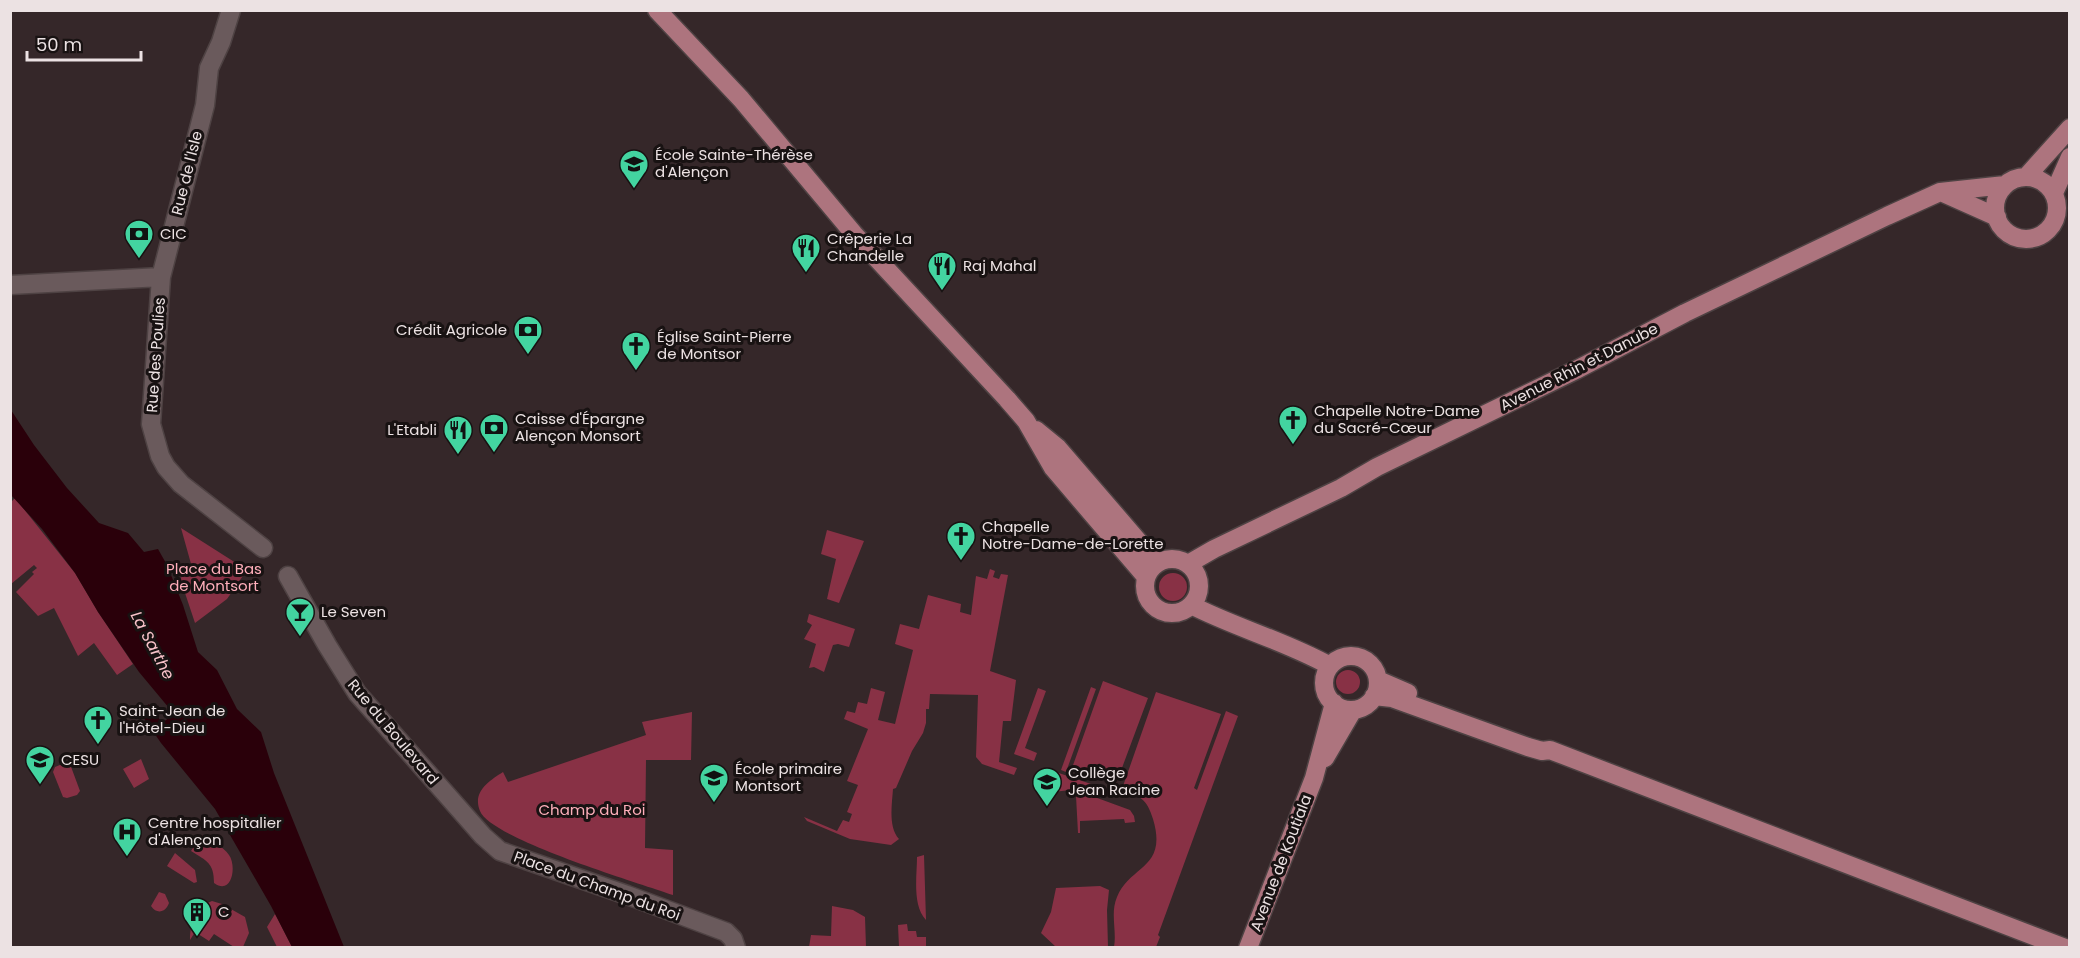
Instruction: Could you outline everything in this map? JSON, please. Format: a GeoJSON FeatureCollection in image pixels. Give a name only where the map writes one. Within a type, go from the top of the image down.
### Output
{"type":"FeatureCollection","features":[{"type":"Feature","properties":{"kind":"main road"},"geometry":{"type":"LineString","coordinates":[[657,10],[741,99],[855,234],[1026,422],[1058,448],[1152,570]]}},
{"type":"Feature","properties":{"kind":"main road"},"geometry":{"type":"LineString","coordinates":[[2026,177],[2070,128]]}},
{"type":"Feature","properties":{"kind":"main road"},"geometry":{"type":"LineString","coordinates":[[2054,193],[2070,157]]}},
{"type":"Feature","properties":{"kind":"main road"},"geometry":{"type":"LineString","coordinates":[[2026,177],[2042,181],[2054,193],[2057,213],[2049,230],[2041,236],[2023,239],[2007,232],[1997,217],[1995,207],[1997,198],[2005,185],[2017,178],[2026,177]]}},
{"type":"Feature","properties":{"kind":"main road","name":"Avenue Rhin et Danube"},"geometry":{"type":"LineString","coordinates":[[1188,564],[1685,313],[1940,192],[2005,185]]}},
{"type":"Feature","properties":{"kind":"main road"},"geometry":{"type":"LineString","coordinates":[[1940,192],[1997,217]]}},
{"type":"Feature","properties":{"kind":"main road"},"geometry":{"type":"LineString","coordinates":[[1176,559],[1188,564],[1195,571],[1198,579],[1197,597],[1191,605],[1176,612],[1159,609],[1145,590],[1152,570],[1163,560],[1176,559]]}},
{"type":"Feature","properties":{"kind":"main road"},"geometry":{"type":"LineString","coordinates":[[1191,605],[1213,616],[1308,653],[1330,666]]}},
{"type":"Feature","properties":{"kind":"main road"},"geometry":{"type":"LineString","coordinates":[[1343,657],[1359,657],[1372,666],[1376,688],[1362,707],[1353,710],[1334,704],[1326,692],[1324,678],[1330,666],[1343,657]]}},
{"type":"Feature","properties":{"kind":"main road"},"geometry":{"type":"LineString","coordinates":[[1376,688],[1392,687],[1533,738],[1545,743],[1551,750],[2065,948]]}},
{"type":"Feature","properties":{"kind":"main road","name":"Avenue de Koutiala"},"geometry":{"type":"LineString","coordinates":[[1248,948],[1314,778],[1334,704]]}},
{"type":"Feature","properties":{"kind":"main road","name":"Avenue de Koutiala"},"geometry":{"type":"LineString","coordinates":[[1314,778],[1353,710]]}},
{"type":"Feature","properties":{"kind":"street","name":"Rue de l'Isle"},"geometry":{"type":"LineString","coordinates":[[161,277],[205,105],[209,68],[221,42],[231,10]]}},
{"type":"Feature","properties":{"kind":"street"},"geometry":{"type":"LineString","coordinates":[[10,285],[161,277]]}},
{"type":"Feature","properties":{"kind":"street","name":"Rue des Poulies"},"geometry":{"type":"LineString","coordinates":[[161,277],[151,424],[160,456],[166,467],[181,484],[263,548]]}},
{"type":"Feature","properties":{"kind":"street","name":"Rue du Boulevard"},"geometry":{"type":"LineString","coordinates":[[288,576],[357,693],[445,793]]}},
{"type":"Feature","properties":{"kind":"street","name":"Place du Champ du Roi"},"geometry":{"type":"LineString","coordinates":[[445,793],[483,836],[500,851],[726,932],[735,943]]}},
{"type":"Feature","properties":{"kind":"green space"},"geometry":{"type":"Polygon","coordinates":[[[15,498],[75,573],[133,664],[117,675],[94,643],[78,656],[54,608],[38,616],[16,592],[34,574],[32,572],[37,568],[34,565],[11,584],[10,500],[15,498]]]}},
{"type":"Feature","properties":{"kind":"green space","name":"Place du Bas de Montsort"},"geometry":{"type":"Polygon","coordinates":[[[181,528],[247,570],[227,599],[195,623],[180,578],[193,571],[181,528]]]}},
{"type":"Feature","properties":{"kind":"green space"},"geometry":{"type":"Polygon","coordinates":[[[827,530],[864,541],[839,603],[827,599],[836,559],[821,554],[827,530]]]}},
{"type":"Feature","properties":{"kind":"green space"},"geometry":{"type":"Polygon","coordinates":[[[990,569],[995,571],[993,577],[999,579],[1001,574],[1008,575],[990,671],[1016,680],[1011,721],[1003,721],[999,762],[1017,768],[1014,775],[982,764],[976,757],[978,695],[930,694],[923,733],[912,751],[896,788],[893,789],[892,822],[899,839],[891,845],[850,839],[807,821],[804,817],[837,831],[843,820],[849,822],[852,814],[847,812],[858,785],[847,781],[868,729],[844,719],[847,711],[855,713],[858,702],[867,704],[871,688],[885,692],[878,720],[895,724],[913,650],[895,644],[900,624],[919,629],[928,595],[961,604],[960,612],[971,615],[976,576],[987,579],[990,569]]]}},
{"type":"Feature","properties":{"kind":"green space"},"geometry":{"type":"Polygon","coordinates":[[[1173,573],[1183,577],[1187,587],[1183,597],[1173,601],[1163,597],[1159,587],[1163,577],[1173,573]]]}},
{"type":"Feature","properties":{"kind":"green space"},"geometry":{"type":"Polygon","coordinates":[[[809,614],[855,629],[849,647],[833,645],[824,672],[814,667],[809,668],[816,644],[804,639],[812,625],[807,622],[809,614]]]}},
{"type":"Feature","properties":{"kind":"green space"},"geometry":{"type":"Polygon","coordinates":[[[1348,670],[1356,674],[1360,682],[1356,690],[1348,694],[1340,690],[1336,682],[1340,674],[1348,670]]]}},
{"type":"Feature","properties":{"kind":"green space"},"geometry":{"type":"Polygon","coordinates":[[[1103,681],[1148,698],[1116,784],[1072,768],[1103,681]]]}},
{"type":"Feature","properties":{"kind":"green space"},"geometry":{"type":"Polygon","coordinates":[[[1091,687],[1096,689],[1066,772],[1061,770],[1091,687]]]}},
{"type":"Feature","properties":{"kind":"green space"},"geometry":{"type":"Polygon","coordinates":[[[1038,688],[1046,691],[1025,748],[1037,753],[1034,761],[1014,754],[1038,688]]]}},
{"type":"Feature","properties":{"kind":"green space"},"geometry":{"type":"Polygon","coordinates":[[[1156,692],[1221,714],[1194,788],[1197,790],[1226,711],[1238,716],[1158,935],[1160,937],[1156,947],[1114,947],[1114,909],[1117,897],[1130,878],[1146,865],[1156,848],[1153,819],[1148,807],[1138,796],[1122,789],[1156,692]]]}},
{"type":"Feature","properties":{"kind":"green space","name":"Champ du Roi"},"geometry":{"type":"Polygon","coordinates":[[[692,712],[691,760],[646,760],[645,848],[673,850],[673,895],[537,847],[490,822],[480,811],[478,798],[480,793],[487,783],[503,772],[508,782],[646,735],[642,722],[692,712]]]}},
{"type":"Feature","properties":{"kind":"green space"},"geometry":{"type":"Polygon","coordinates":[[[141,759],[149,779],[134,788],[123,769],[141,759]]]}},
{"type":"Feature","properties":{"kind":"green space"},"geometry":{"type":"Polygon","coordinates":[[[67,762],[70,764],[80,791],[77,795],[67,798],[63,797],[53,772],[55,767],[67,762]]]}},
{"type":"Feature","properties":{"kind":"green space"},"geometry":{"type":"Polygon","coordinates":[[[1050,770],[1091,784],[1061,791],[1042,790],[1050,770]]]}},
{"type":"Feature","properties":{"kind":"green space"},"geometry":{"type":"Polygon","coordinates":[[[1089,795],[1130,810],[1135,822],[1125,823],[1124,819],[1080,821],[1080,833],[1078,833],[1076,796],[1089,795]]]}},
{"type":"Feature","properties":{"kind":"green space"},"geometry":{"type":"Polygon","coordinates":[[[202,835],[224,849],[229,855],[233,872],[229,883],[225,886],[214,883],[211,867],[191,851],[202,835]]]}},
{"type":"Feature","properties":{"kind":"green space"},"geometry":{"type":"Polygon","coordinates":[[[175,853],[195,870],[197,882],[194,883],[167,866],[175,853]]]}},
{"type":"Feature","properties":{"kind":"green space"},"geometry":{"type":"Polygon","coordinates":[[[924,855],[926,920],[919,906],[916,890],[917,857],[924,855]]]}},
{"type":"Feature","properties":{"kind":"green space"},"geometry":{"type":"Polygon","coordinates":[[[1100,886],[1109,890],[1108,947],[1056,947],[1041,933],[1051,912],[1056,888],[1100,886]]]}},
{"type":"Feature","properties":{"kind":"green space"},"geometry":{"type":"Polygon","coordinates":[[[159,892],[165,894],[169,903],[166,909],[156,911],[151,906],[159,892]]]}},
{"type":"Feature","properties":{"kind":"green space"},"geometry":{"type":"Polygon","coordinates":[[[212,901],[245,917],[249,933],[243,947],[234,947],[214,934],[209,941],[195,932],[190,940],[195,916],[202,907],[212,901]]]}},
{"type":"Feature","properties":{"kind":"green space"},"geometry":{"type":"Polygon","coordinates":[[[832,906],[853,910],[865,917],[866,947],[809,947],[811,935],[831,936],[832,906]]]}},
{"type":"Feature","properties":{"kind":"green space"},"geometry":{"type":"Polygon","coordinates":[[[275,914],[292,947],[277,947],[267,927],[275,914]]]}},
{"type":"Feature","properties":{"kind":"green space"},"geometry":{"type":"Polygon","coordinates":[[[907,924],[908,931],[916,931],[917,937],[926,937],[926,947],[899,947],[898,925],[907,924]]]}},
{"type":"Feature","properties":{"kind":"water","name":"La Sarthe"},"geometry":{"type":"Polygon","coordinates":[[[11,410],[67,488],[99,523],[128,533],[144,552],[158,549],[183,605],[198,652],[217,670],[237,709],[261,732],[274,773],[344,947],[292,947],[215,809],[161,743],[139,711],[149,704],[162,723],[174,714],[139,672],[98,612],[75,573],[42,529],[11,495],[11,410]]]}},
{"type":"Feature","properties":{"kind":"place","name":"École Sainte-Thérèse d'Alençon"},"geometry":{"type":"Point","coordinates":[634,190]}},
{"type":"Feature","properties":{"kind":"place","name":"CIC"},"geometry":{"type":"Point","coordinates":[139,260]}},
{"type":"Feature","properties":{"kind":"place","name":"Crêperie La Chandelle"},"geometry":{"type":"Point","coordinates":[806,274]}},
{"type":"Feature","properties":{"kind":"place","name":"Raj Mahal"},"geometry":{"type":"Point","coordinates":[942,292]}},
{"type":"Feature","properties":{"kind":"place","name":"Crédit Agricole"},"geometry":{"type":"Point","coordinates":[528,356]}},
{"type":"Feature","properties":{"kind":"place","name":"Église Saint-Pierre de Montsor"},"geometry":{"type":"Point","coordinates":[636,372]}},
{"type":"Feature","properties":{"kind":"place","name":"Chapelle Notre-Dame du Sacré-Cœur"},"geometry":{"type":"Point","coordinates":[1293,446]}},
{"type":"Feature","properties":{"kind":"place","name":"Caisse d'Épargne Alençon Monsort"},"geometry":{"type":"Point","coordinates":[494,454]}},
{"type":"Feature","properties":{"kind":"place","name":"L'Etabli"},"geometry":{"type":"Point","coordinates":[458,456]}},
{"type":"Feature","properties":{"kind":"place","name":"Chapelle Notre-Dame-de-Lorette"},"geometry":{"type":"Point","coordinates":[961,562]}},
{"type":"Feature","properties":{"kind":"place","name":"Le Seven"},"geometry":{"type":"Point","coordinates":[300,638]}},
{"type":"Feature","properties":{"kind":"place","name":"Saint-Jean de l'Hôtel-Dieu"},"geometry":{"type":"Point","coordinates":[98,746]}},
{"type":"Feature","properties":{"kind":"place","name":"CESU"},"geometry":{"type":"Point","coordinates":[40,786]}},
{"type":"Feature","properties":{"kind":"place","name":"École primaire Montsort"},"geometry":{"type":"Point","coordinates":[714,804]}},
{"type":"Feature","properties":{"kind":"place","name":"Collège Jean Racine"},"geometry":{"type":"Point","coordinates":[1047,808]}},
{"type":"Feature","properties":{"kind":"place","name":"Centre hospitalier d'Alençon"},"geometry":{"type":"Point","coordinates":[127,858]}},
{"type":"Feature","properties":{"kind":"place","name":"C"},"geometry":{"type":"Point","coordinates":[197,938]}}]}
